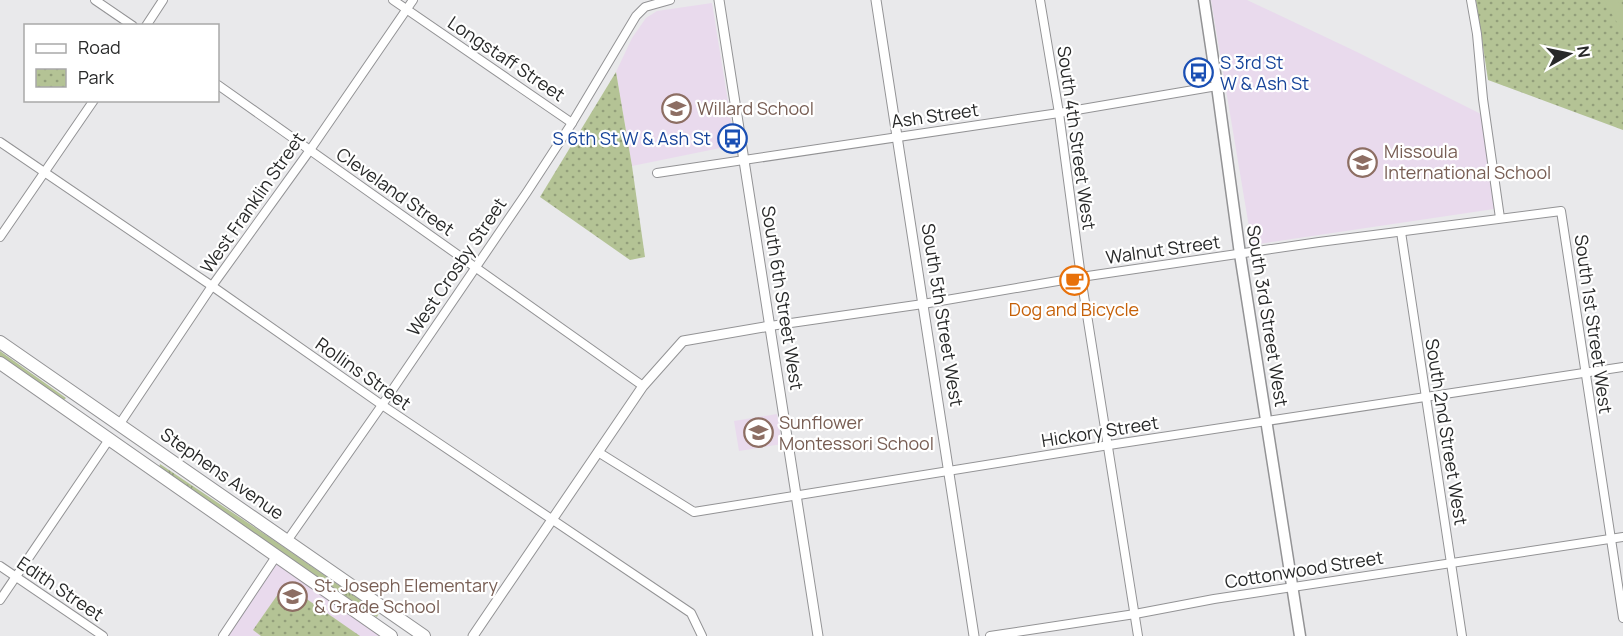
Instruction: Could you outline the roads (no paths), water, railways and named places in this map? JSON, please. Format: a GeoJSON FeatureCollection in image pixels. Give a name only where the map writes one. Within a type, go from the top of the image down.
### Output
{"type":"FeatureCollection","features":[{"type":"Feature","properties":{"kind":"main road","name":"South 3rd Street West"},"geometry":{"type":"LineString","coordinates":[[1204,0],[1240,254],[1300,636]]}},
{"type":"Feature","properties":{"kind":"main road","name":"Stephens Avenue"},"geometry":{"type":"LineString","coordinates":[[0,342],[424,636]]}},
{"type":"Feature","properties":{"kind":"main road","name":"Stephens Avenue"},"geometry":{"type":"LineString","coordinates":[[0,363],[391,636]]}},
{"type":"Feature","properties":{"kind":"main road"},"geometry":{"type":"LineString","coordinates":[[110,438],[119,424]]}},
{"type":"Feature","properties":{"kind":"street"},"geometry":{"type":"LineString","coordinates":[[95,0],[130,24]]}},
{"type":"Feature","properties":{"kind":"street"},"geometry":{"type":"LineString","coordinates":[[147,24],[163,0]]}},
{"type":"Feature","properties":{"kind":"street","name":"Longstaff Street"},"geometry":{"type":"LineString","coordinates":[[393,0],[572,123]]}},
{"type":"Feature","properties":{"kind":"street","name":"West Franklin Street"},"geometry":{"type":"LineString","coordinates":[[119,424],[413,0]]}},
{"type":"Feature","properties":{"kind":"street","name":"West Crosby Street"},"geometry":{"type":"LineString","coordinates":[[287,541],[382,405],[572,123],[636,16],[645,7],[670,0]]}},
{"type":"Feature","properties":{"kind":"street","name":"South 6th Street West"},"geometry":{"type":"LineString","coordinates":[[718,0],[818,636]]}},
{"type":"Feature","properties":{"kind":"street","name":"South 5th Street West"},"geometry":{"type":"LineString","coordinates":[[876,0],[974,636]]}},
{"type":"Feature","properties":{"kind":"street","name":"South 4th Street West"},"geometry":{"type":"LineString","coordinates":[[1040,0],[1138,636]]}},
{"type":"Feature","properties":{"kind":"street"},"geometry":{"type":"LineString","coordinates":[[1471,0],[1500,218]]}},
{"type":"Feature","properties":{"kind":"street","name":"Cleveland Street"},"geometry":{"type":"LineString","coordinates":[[219,86],[643,386]]}},
{"type":"Feature","properties":{"kind":"street","name":"Ash Street"},"geometry":{"type":"LineString","coordinates":[[657,173],[1059,113],[1217,86]]}},
{"type":"Feature","properties":{"kind":"street"},"geometry":{"type":"LineString","coordinates":[[0,237],[93,102]]}},
{"type":"Feature","properties":{"kind":"street","name":"Rollins Street"},"geometry":{"type":"LineString","coordinates":[[0,142],[213,286],[382,405],[691,613],[702,635]]}},
{"type":"Feature","properties":{"kind":"street","name":"Walnut Street"},"geometry":{"type":"LineString","coordinates":[[770,326],[1240,254],[1561,211]]}},
{"type":"Feature","properties":{"kind":"street","name":"South 1st Street West"},"geometry":{"type":"LineString","coordinates":[[1561,211],[1623,618]]}},
{"type":"Feature","properties":{"kind":"street","name":"South 2nd Street West"},"geometry":{"type":"LineString","coordinates":[[1401,232],[1462,636]]}},
{"type":"Feature","properties":{"kind":"street"},"geometry":{"type":"LineString","coordinates":[[473,636],[643,386],[683,341],[770,326]]}},
{"type":"Feature","properties":{"kind":"street","name":"Hickory Street"},"geometry":{"type":"LineString","coordinates":[[598,452],[693,512],[948,470],[1623,367]]}},
{"type":"Feature","properties":{"kind":"street"},"geometry":{"type":"LineString","coordinates":[[0,600],[110,438]]}},
{"type":"Feature","properties":{"kind":"street","name":"Cottonwood Street"},"geometry":{"type":"LineString","coordinates":[[990,636],[1291,587],[1623,537]]}},
{"type":"Feature","properties":{"kind":"street"},"geometry":{"type":"LineString","coordinates":[[223,636],[277,555]]}},
{"type":"Feature","properties":{"kind":"street","name":"Edith Street"},"geometry":{"type":"LineString","coordinates":[[0,566],[104,636]]}},
{"type":"Feature","properties":{"kind":"place","name":"S 3rd St W & Ash St"},"geometry":{"type":"Point","coordinates":[1199,73]}},
{"type":"Feature","properties":{"kind":"place","name":"Willard School"},"geometry":{"type":"Point","coordinates":[676,109]}},
{"type":"Feature","properties":{"kind":"place","name":"S 6th St W & Ash St"},"geometry":{"type":"Point","coordinates":[732,139]}},
{"type":"Feature","properties":{"kind":"place","name":"Missoula International School"},"geometry":{"type":"Point","coordinates":[1363,162]}},
{"type":"Feature","properties":{"kind":"place","name":"Dog and Bicycle"},"geometry":{"type":"Point","coordinates":[1074,281]}},
{"type":"Feature","properties":{"kind":"place","name":"Sunflower Montessori School"},"geometry":{"type":"Point","coordinates":[758,433]}},
{"type":"Feature","properties":{"kind":"place","name":"St. Joseph Elementary & Grade School"},"geometry":{"type":"Point","coordinates":[293,596]}}]}
